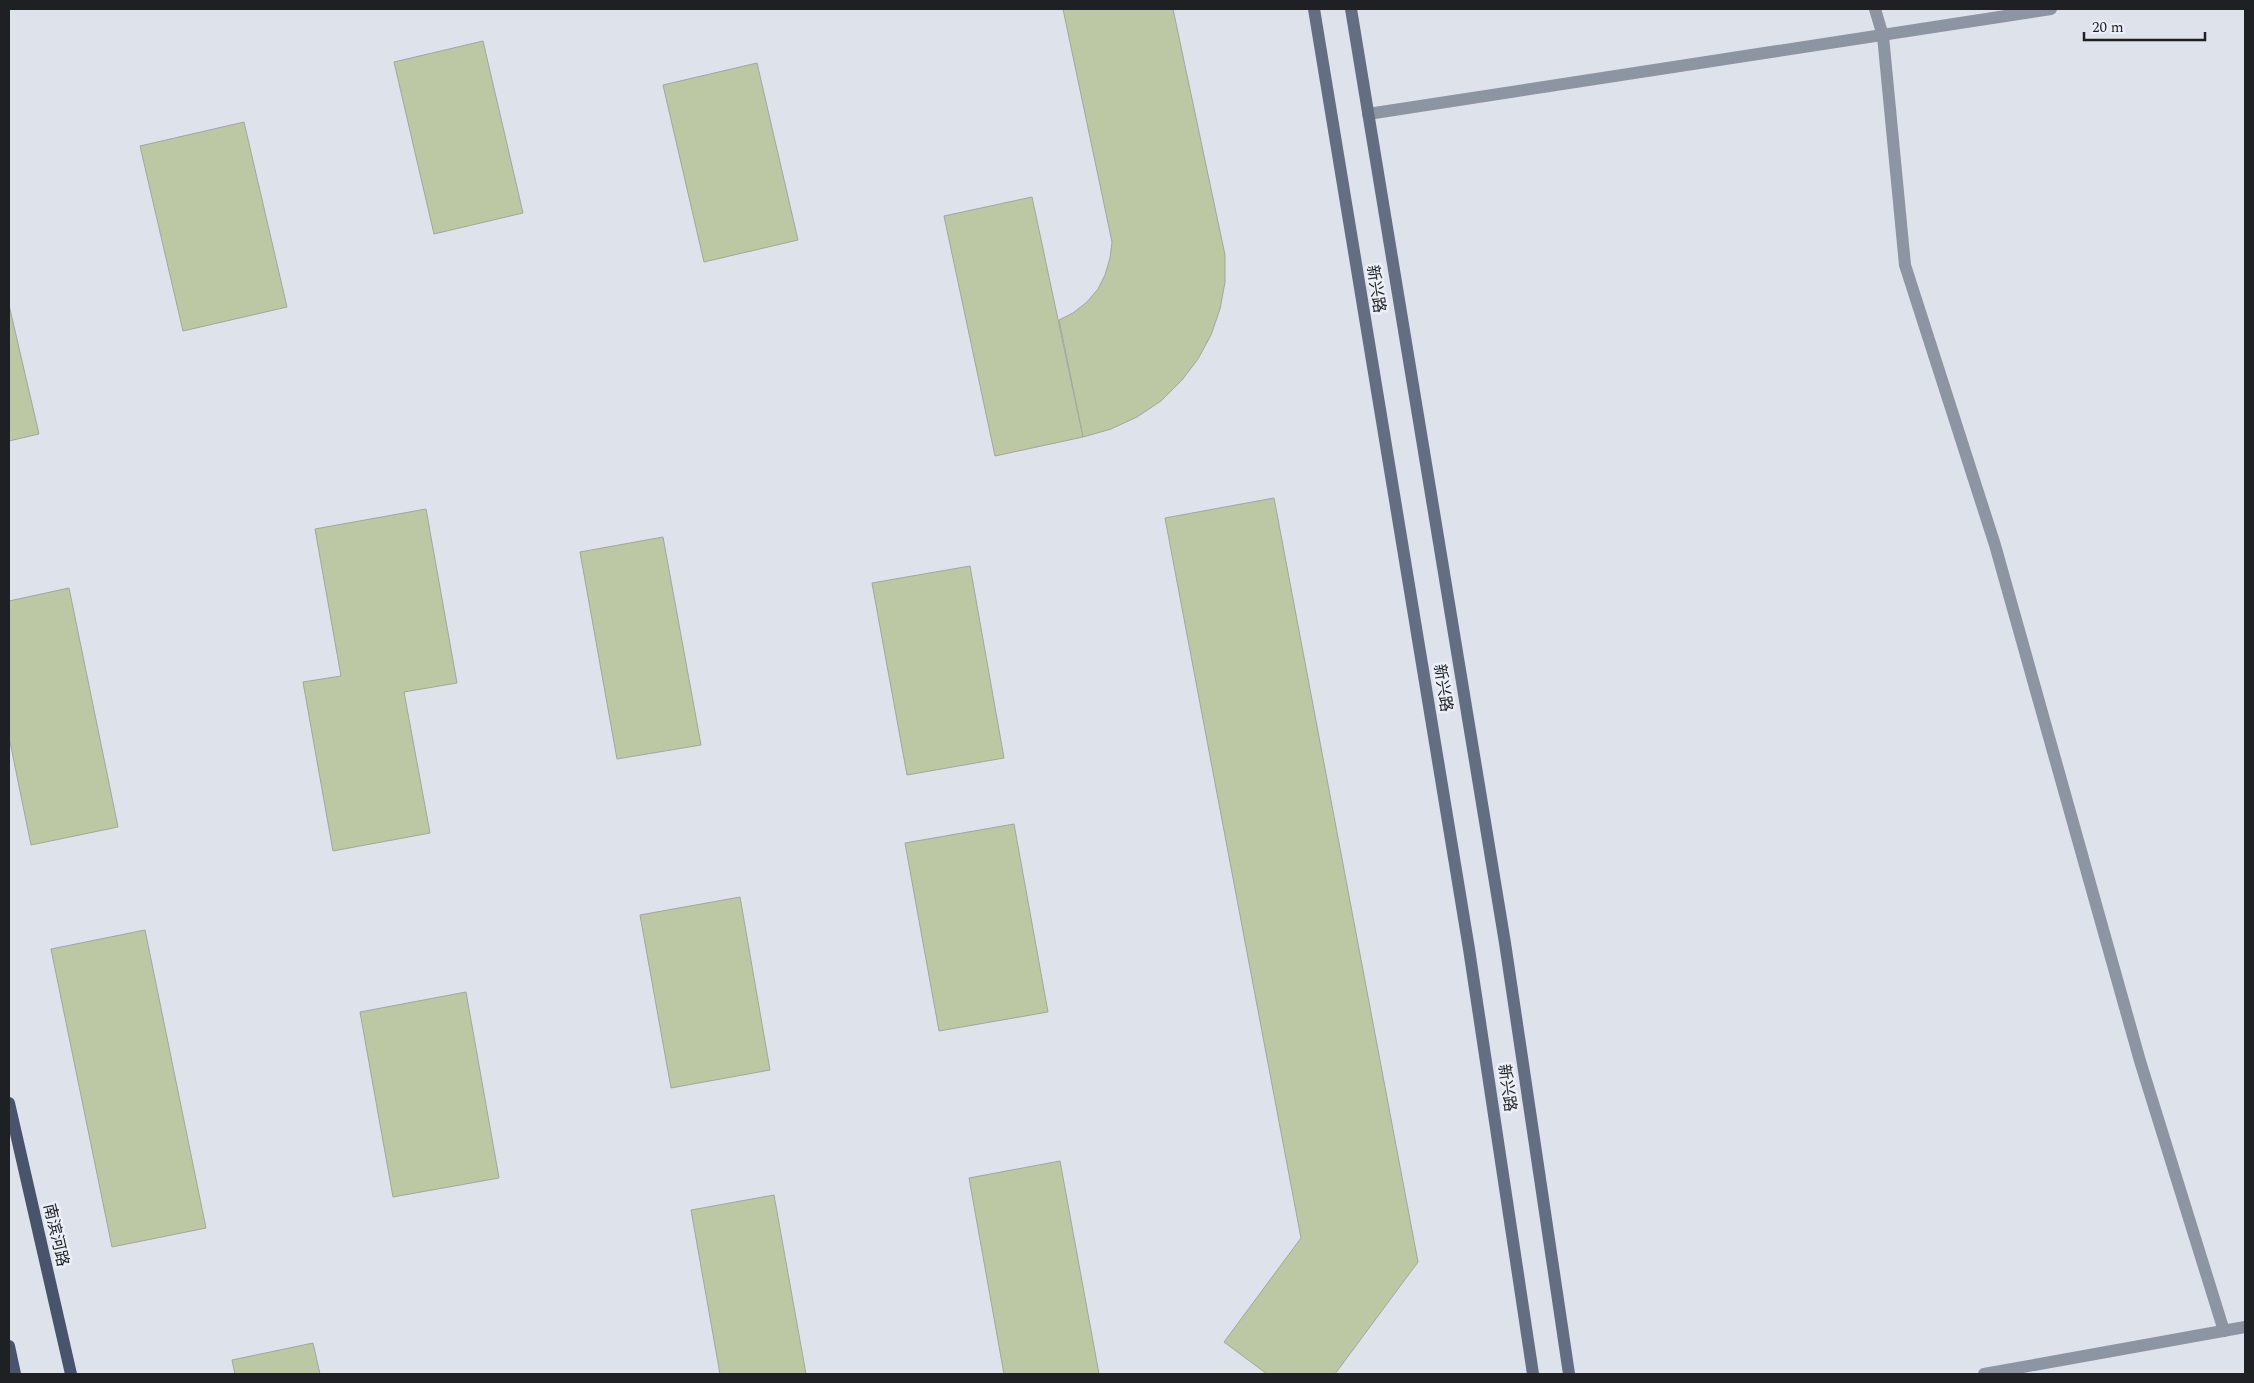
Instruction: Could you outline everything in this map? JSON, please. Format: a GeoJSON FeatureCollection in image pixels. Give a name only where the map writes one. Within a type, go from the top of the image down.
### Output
{"type":"FeatureCollection","features":[{"type":"Feature","properties":{"kind":"main road","name":"新兴路"},"geometry":{"type":"LineString","coordinates":[[1314,9],[1469,949],[1533,1374]]}},
{"type":"Feature","properties":{"kind":"main road","name":"新兴路"},"geometry":{"type":"LineString","coordinates":[[1351,9],[1505,943],[1569,1374]]}},
{"type":"Feature","properties":{"kind":"main road","name":"南滨河路"},"geometry":{"type":"LineString","coordinates":[[9,1103],[71,1374]]}},
{"type":"Feature","properties":{"kind":"main road"},"geometry":{"type":"LineString","coordinates":[[9,1346],[15,1374]]}},
{"type":"Feature","properties":{"kind":"street"},"geometry":{"type":"LineString","coordinates":[[1874,9],[1883,36],[1905,265],[1994,545],[2140,1061],[2224,1331]]}},
{"type":"Feature","properties":{"kind":"street"},"geometry":{"type":"LineString","coordinates":[[1368,114],[2051,9]]}},
{"type":"Feature","properties":{"kind":"street"},"geometry":{"type":"LineString","coordinates":[[1984,1374],[2245,1327]]}},
{"type":"Feature","properties":{"kind":"building"},"geometry":{"type":"Polygon","coordinates":[[[1063,9],[1173,9],[1225,255],[1225,282],[1220,309],[1211,335],[1198,359],[1182,380],[1161,401],[1137,417],[1111,429],[1083,437],[1059,320],[1073,313],[1087,302],[1098,289],[1105,275],[1112,242],[1063,9]]]}},
{"type":"Feature","properties":{"kind":"building"},"geometry":{"type":"Polygon","coordinates":[[[483,41],[523,213],[434,234],[394,62],[483,41]]]}},
{"type":"Feature","properties":{"kind":"building"},"geometry":{"type":"Polygon","coordinates":[[[757,63],[798,240],[704,262],[663,85],[757,63]]]}},
{"type":"Feature","properties":{"kind":"building"},"geometry":{"type":"Polygon","coordinates":[[[244,122],[287,307],[183,331],[140,146],[244,122]]]}},
{"type":"Feature","properties":{"kind":"building"},"geometry":{"type":"Polygon","coordinates":[[[1032,197],[1083,437],[995,456],[944,216],[1032,197]]]}},
{"type":"Feature","properties":{"kind":"building"},"geometry":{"type":"Polygon","coordinates":[[[9,305],[39,434],[9,441],[9,305]]]}},
{"type":"Feature","properties":{"kind":"building"},"geometry":{"type":"Polygon","coordinates":[[[1274,498],[1418,1262],[1335,1374],[1267,1374],[1224,1342],[1301,1238],[1165,518],[1274,498]]]}},
{"type":"Feature","properties":{"kind":"building"},"geometry":{"type":"Polygon","coordinates":[[[426,509],[457,683],[404,692],[430,833],[333,851],[303,682],[341,676],[315,529],[426,509]]]}},
{"type":"Feature","properties":{"kind":"building"},"geometry":{"type":"Polygon","coordinates":[[[663,537],[701,745],[617,759],[580,552],[663,537]]]}},
{"type":"Feature","properties":{"kind":"building"},"geometry":{"type":"Polygon","coordinates":[[[970,566],[1004,758],[907,775],[872,583],[970,566]]]}},
{"type":"Feature","properties":{"kind":"building"},"geometry":{"type":"Polygon","coordinates":[[[69,588],[118,827],[31,845],[9,737],[9,601],[69,588]]]}},
{"type":"Feature","properties":{"kind":"building"},"geometry":{"type":"Polygon","coordinates":[[[1014,824],[1048,1012],[939,1031],[905,843],[1014,824]]]}},
{"type":"Feature","properties":{"kind":"building"},"geometry":{"type":"Polygon","coordinates":[[[740,897],[770,1070],[671,1088],[640,915],[740,897]]]}},
{"type":"Feature","properties":{"kind":"building"},"geometry":{"type":"Polygon","coordinates":[[[145,930],[206,1228],[112,1247],[51,949],[145,930]]]}},
{"type":"Feature","properties":{"kind":"building"},"geometry":{"type":"Polygon","coordinates":[[[466,992],[499,1178],[393,1197],[360,1012],[466,992]]]}},
{"type":"Feature","properties":{"kind":"building"},"geometry":{"type":"Polygon","coordinates":[[[1060,1161],[1099,1374],[1004,1374],[969,1178],[1060,1161]]]}},
{"type":"Feature","properties":{"kind":"building"},"geometry":{"type":"Polygon","coordinates":[[[774,1195],[806,1374],[720,1374],[691,1210],[774,1195]]]}},
{"type":"Feature","properties":{"kind":"building"},"geometry":{"type":"Polygon","coordinates":[[[313,1343],[320,1374],[235,1374],[232,1360],[313,1343]]]}}]}
